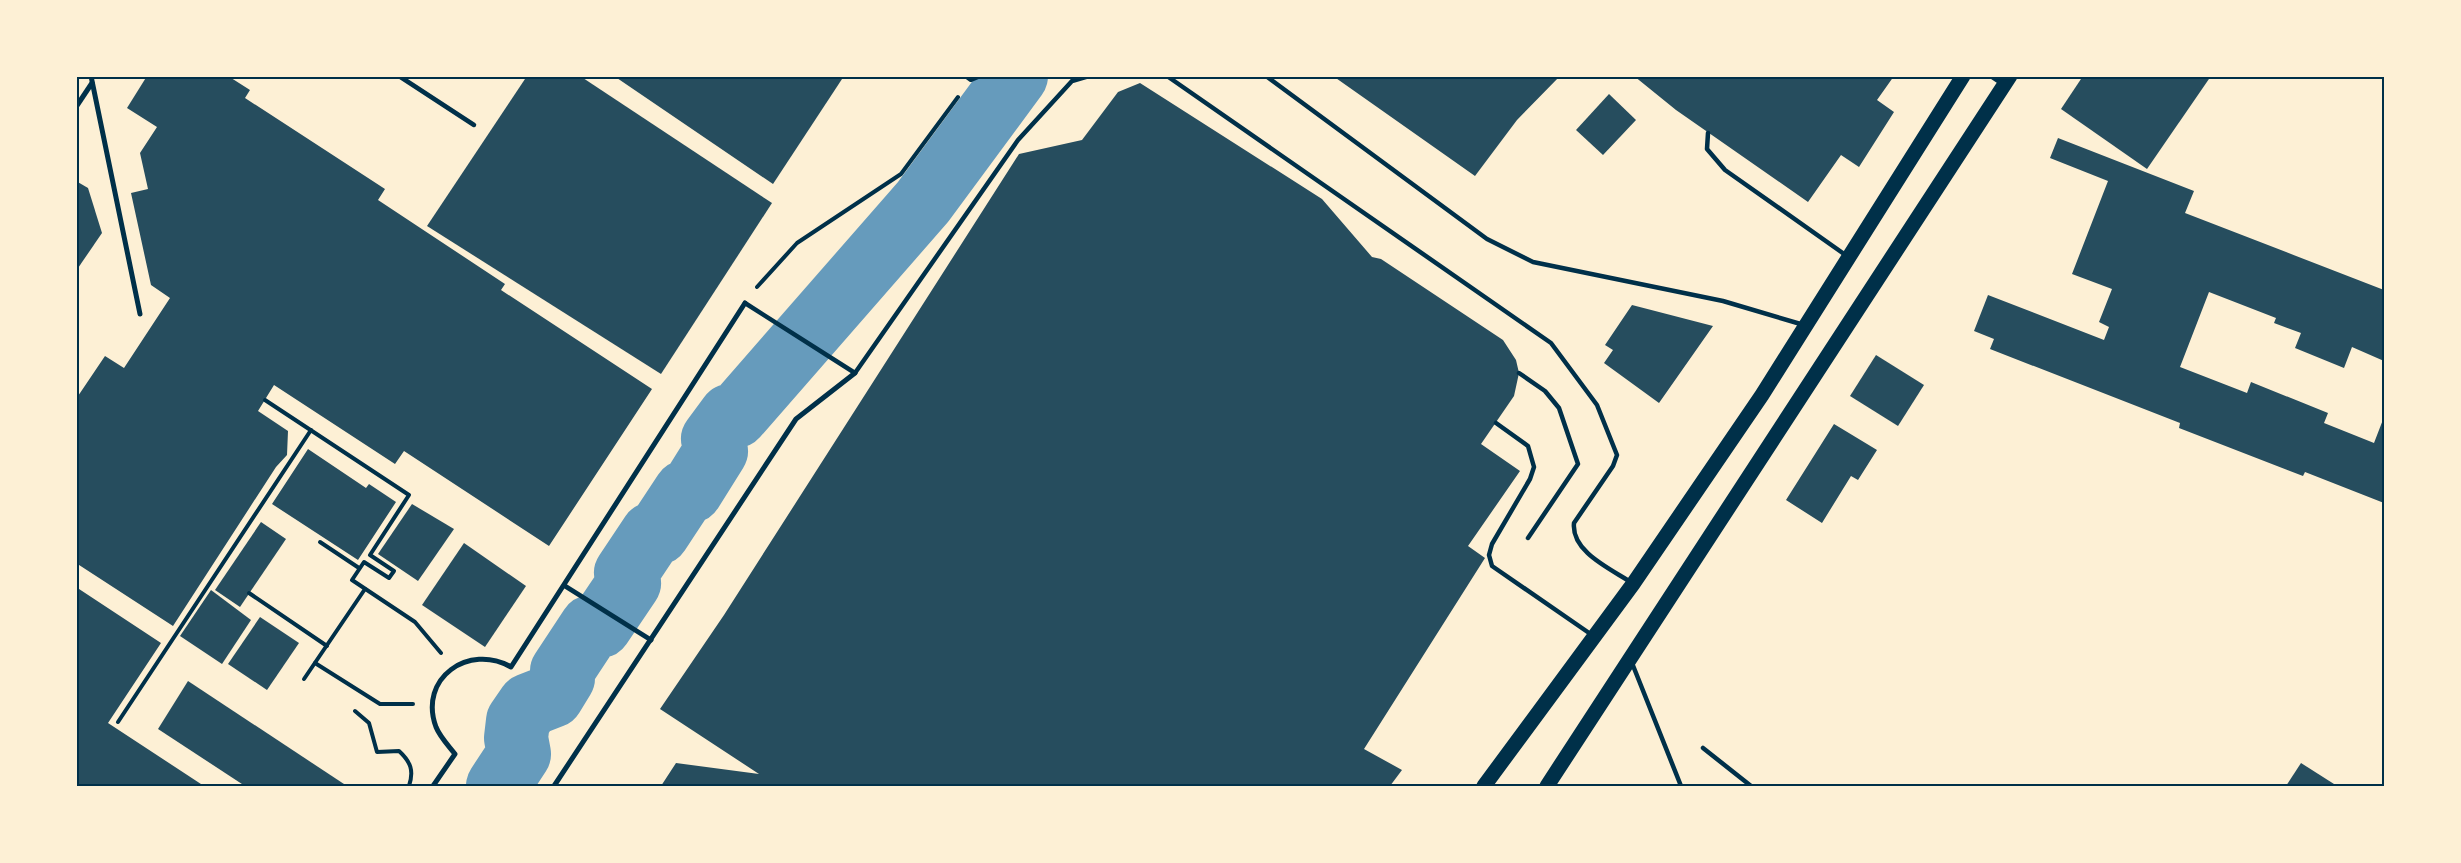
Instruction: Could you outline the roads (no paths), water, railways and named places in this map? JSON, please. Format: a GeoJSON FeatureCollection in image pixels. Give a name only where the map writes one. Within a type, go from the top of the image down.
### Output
{"type":"FeatureCollection","features":[{"type":"Feature","properties":{"kind":"main road"},"geometry":{"type":"LineString","coordinates":[[1484,786],[1633,584],[1762,395],[1963,76]]}},
{"type":"Feature","properties":{"kind":"main road"},"geometry":{"type":"LineString","coordinates":[[1547,786],[1631,661],[2002,79]]}},
{"type":"Feature","properties":{"kind":"street"},"geometry":{"type":"LineString","coordinates":[[969,78],[978,76]]}},
{"type":"Feature","properties":{"kind":"street"},"geometry":{"type":"LineString","coordinates":[[76,107],[92,80]]}},
{"type":"Feature","properties":{"kind":"street"},"geometry":{"type":"LineString","coordinates":[[92,80],[140,314]]}},
{"type":"Feature","properties":{"kind":"street"},"geometry":{"type":"LineString","coordinates":[[433,786],[455,754],[436,727],[433,704],[441,679],[453,667],[465,661],[480,658],[499,660],[511,667],[565,586],[744,303]]}},
{"type":"Feature","properties":{"kind":"street"},"geometry":{"type":"LineString","coordinates":[[554,786],[796,419],[855,373]]}},
{"type":"Feature","properties":{"kind":"street"},"geometry":{"type":"LineString","coordinates":[[565,586],[651,640]]}},
{"type":"Feature","properties":{"kind":"lane"},"geometry":{"type":"LineString","coordinates":[[399,76],[474,125]]}},
{"type":"Feature","properties":{"kind":"lane"},"geometry":{"type":"LineString","coordinates":[[744,303],[855,373],[1018,140],[1072,81],[1089,76]]}},
{"type":"Feature","properties":{"kind":"lane"},"geometry":{"type":"LineString","coordinates":[[1167,76],[1551,343],[1597,405],[1617,455],[1613,466],[1574,523],[1573,535],[1579,546],[1633,584]]}},
{"type":"Feature","properties":{"kind":"lane"},"geometry":{"type":"LineString","coordinates":[[1266,76],[1488,239],[1533,262],[1723,301],[1806,326]]}},
{"type":"Feature","properties":{"kind":"lane"},"geometry":{"type":"LineString","coordinates":[[1708,133],[1707,149],[1725,170],[1849,257]]}},
{"type":"Feature","properties":{"kind":"lane"},"geometry":{"type":"LineString","coordinates":[[1519,373],[1545,391],[1559,408],[1578,464],[1527,538]]}},
{"type":"Feature","properties":{"kind":"lane"},"geometry":{"type":"LineString","coordinates":[[1496,423],[1528,447],[1534,467],[1530,479],[1492,544],[1489,555],[1492,566],[1594,636]]}},
{"type":"Feature","properties":{"kind":"lane"},"geometry":{"type":"LineString","coordinates":[[1631,661],[1681,786]]}},
{"type":"Feature","properties":{"kind":"lane"},"geometry":{"type":"LineString","coordinates":[[1703,748],[1751,786]]}},
{"type":"Feature","properties":{"kind":"waterway"},"geometry":{"type":"LineString","coordinates":[[498,786],[519,754],[516,738],[518,721],[529,705],[552,696],[563,678],[562,671],[591,627],[600,626],[629,583],[626,573],[652,534],[658,533],[685,492],[691,491],[716,451],[713,439],[730,416],[736,416],[923,202],[1016,76]]}}]}
